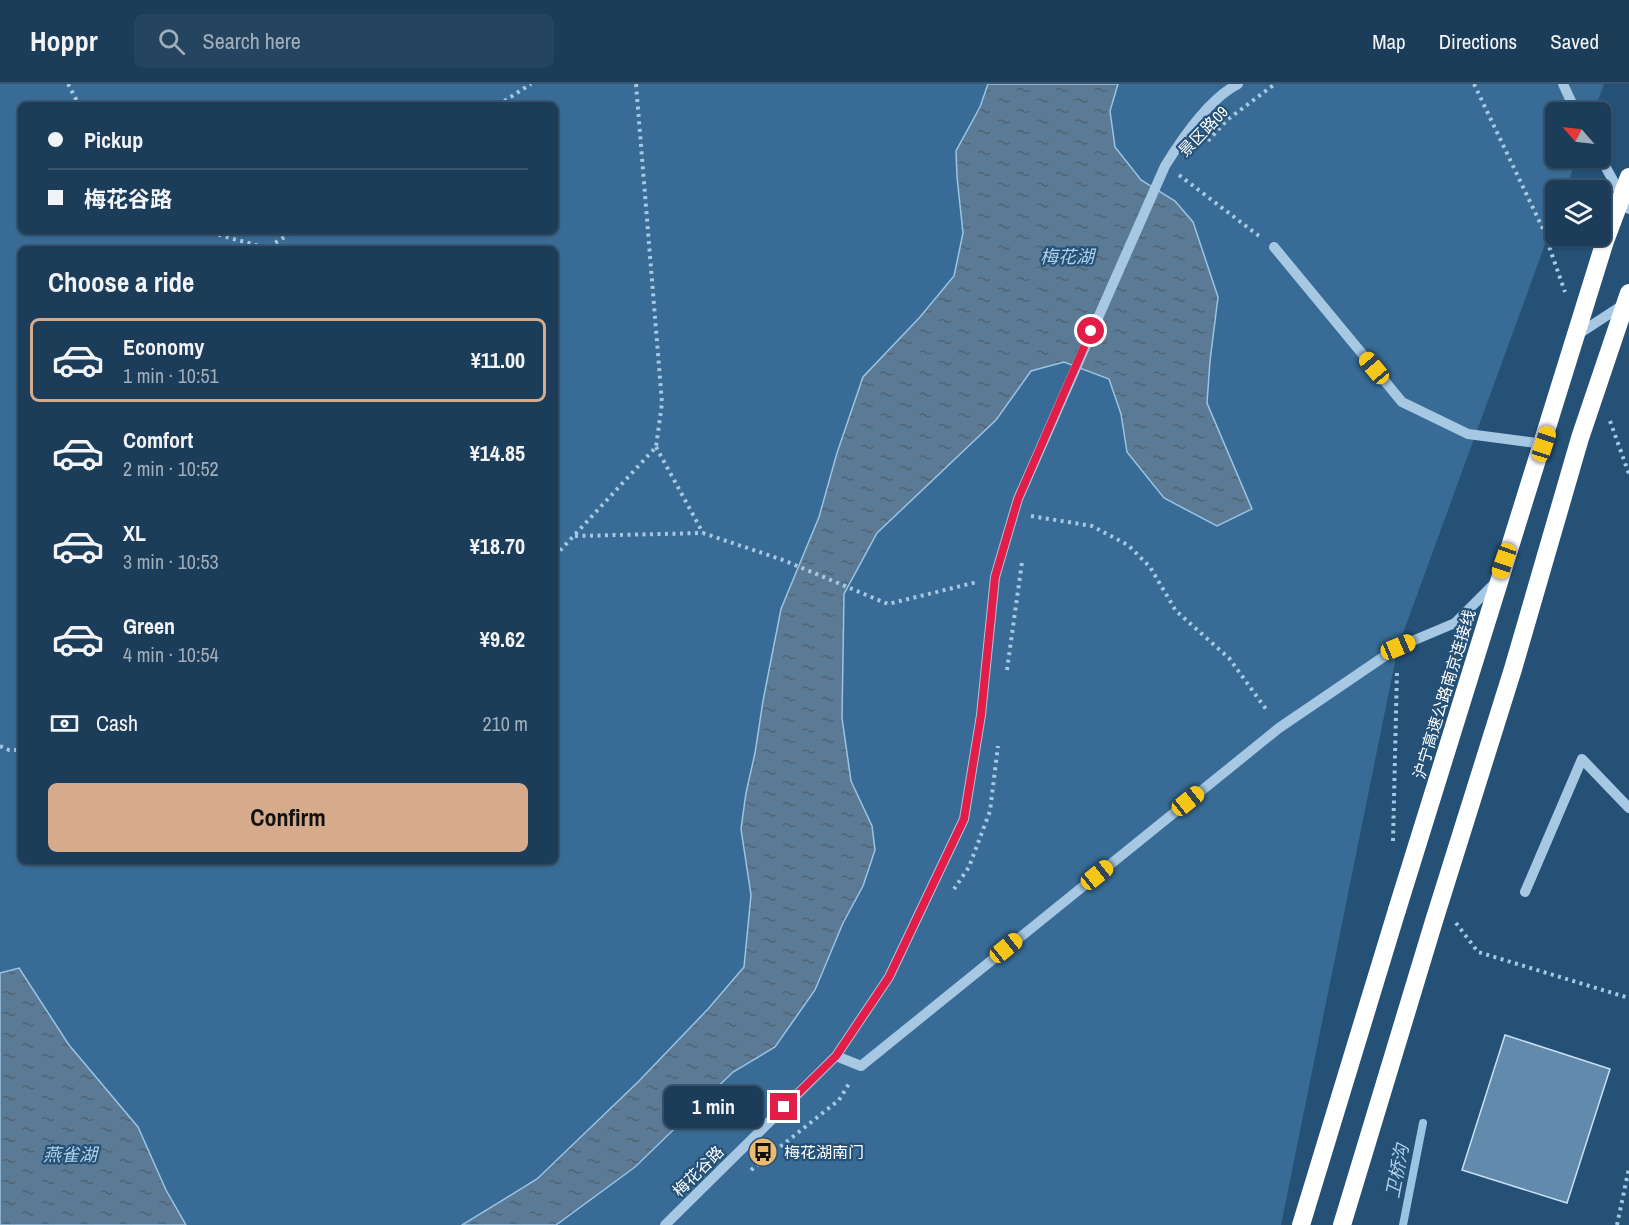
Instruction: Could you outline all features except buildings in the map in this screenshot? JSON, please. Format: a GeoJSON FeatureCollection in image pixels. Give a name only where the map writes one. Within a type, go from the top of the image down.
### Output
{"type":"FeatureCollection","features":[{"type":"Feature","properties":{"kind":"highway","name":"沪宁高速公路南京连接线"},"geometry":{"type":"LineString","coordinates":[[1301,1225],[1605,241],[1629,177]]}},
{"type":"Feature","properties":{"kind":"highway"},"geometry":{"type":"LineString","coordinates":[[1342,1225],[1513,669],[1580,438],[1629,293]]}},
{"type":"Feature","properties":{"kind":"street","name":"梅花谷路"},"geometry":{"type":"LineString","coordinates":[[665,1225],[836,1056],[889,977],[964,819],[981,715],[995,577],[1018,499],[1165,166],[1180,140],[1203,114],[1231,87],[1238,84]]}},
{"type":"Feature","properties":{"kind":"street"},"geometry":{"type":"LineString","coordinates":[[1563,84],[1571,102]]}},
{"type":"Feature","properties":{"kind":"street"},"geometry":{"type":"LineString","coordinates":[[1606,168],[1629,208]]}},
{"type":"Feature","properties":{"kind":"street"},"geometry":{"type":"LineString","coordinates":[[1274,247],[1402,402],[1468,434],[1544,444]]}},
{"type":"Feature","properties":{"kind":"street"},"geometry":{"type":"LineString","coordinates":[[836,1056],[861,1066],[1279,728],[1398,647],[1455,623],[1497,581],[1580,333],[1629,301]]}},
{"type":"Feature","properties":{"kind":"street"},"geometry":{"type":"LineString","coordinates":[[1525,892],[1582,759],[1629,808]]}},
{"type":"Feature","properties":{"kind":"path"},"geometry":{"type":"LineString","coordinates":[[68,84],[77,102]]}},
{"type":"Feature","properties":{"kind":"path"},"geometry":{"type":"LineString","coordinates":[[503,102],[531,84]]}},
{"type":"Feature","properties":{"kind":"path"},"geometry":{"type":"LineString","coordinates":[[558,553],[656,447],[662,403],[636,84]]}},
{"type":"Feature","properties":{"kind":"path","name":"景区路09"},"geometry":{"type":"LineString","coordinates":[[1206,143],[1227,120],[1275,84]]}},
{"type":"Feature","properties":{"kind":"path"},"geometry":{"type":"LineString","coordinates":[[1474,84],[1543,229],[1580,333]]}},
{"type":"Feature","properties":{"kind":"path","name":"景区路09"},"geometry":{"type":"LineString","coordinates":[[1186,167],[1179,175],[1274,247]]}},
{"type":"Feature","properties":{"kind":"path"},"geometry":{"type":"LineString","coordinates":[[215,234],[260,246]]}},
{"type":"Feature","properties":{"kind":"path"},"geometry":{"type":"LineString","coordinates":[[270,246],[289,234]]}},
{"type":"Feature","properties":{"kind":"path"},"geometry":{"type":"LineString","coordinates":[[1610,420],[1629,474]]}},
{"type":"Feature","properties":{"kind":"path"},"geometry":{"type":"LineString","coordinates":[[656,447],[704,533]]}},
{"type":"Feature","properties":{"kind":"path"},"geometry":{"type":"LineString","coordinates":[[1029,516],[1092,526],[1128,546],[1150,567],[1176,611],[1228,657],[1279,728]]}},
{"type":"Feature","properties":{"kind":"path"},"geometry":{"type":"LineString","coordinates":[[574,536],[704,533],[783,560],[888,604],[995,577],[1018,580]]}},
{"type":"Feature","properties":{"kind":"path"},"geometry":{"type":"LineString","coordinates":[[0,746],[9,750],[18,750]]}},
{"type":"Feature","properties":{"kind":"path"},"geometry":{"type":"LineString","coordinates":[[1617,1225],[1629,1168]]}},
{"type":"Feature","properties":{"kind":"shaded area"},"geometry":{"type":"Polygon","coordinates":[[[0,84],[1604,84],[1598,102],[1545,102],[1545,168],[1573,168],[1569,180],[1545,180],[1545,244],[1398,647],[1281,1225],[0,1225],[0,84]]]}},
{"type":"Feature","properties":{"kind":"water","name":"梅花湖"},"geometry":{"type":"Polygon","coordinates":[[[988,84],[1118,84],[1110,111],[1115,147],[1141,180],[1175,201],[1193,222],[1218,297],[1207,403],[1252,509],[1217,526],[1164,498],[1127,452],[1121,414],[1109,379],[1064,362],[1031,371],[996,420],[877,533],[844,594],[842,718],[851,781],[872,826],[875,850],[863,886],[843,923],[815,990],[775,1047],[733,1072],[635,1167],[556,1225],[462,1225],[537,1179],[638,1082],[708,1009],[744,967],[751,895],[741,829],[781,609],[819,517],[837,453],[863,377],[920,317],[954,276],[963,233],[956,151],[980,107],[988,84]]]}},
{"type":"Feature","properties":{"kind":"water","name":"燕雀湖"},"geometry":{"type":"Polygon","coordinates":[[[19,968],[69,1045],[138,1127],[166,1190],[186,1225],[0,1225],[0,973],[19,968]]]}},
{"type":"Feature","properties":{"kind":"waterway","name":"卫桥沟"},"geometry":{"type":"LineString","coordinates":[[1403,1225],[1423,1123]]}},
{"type":"Feature","properties":{"kind":"place","name":"梅花湖南门"},"geometry":{"type":"Point","coordinates":[763,1152]}},
{"type":"Feature","properties":{"kind":"route"},"geometry":{"type":"LineString","coordinates":[[784,1107],[836,1056],[889,977],[964,819],[981,715],[995,577],[1018,499],[1091,331]]}}]}
